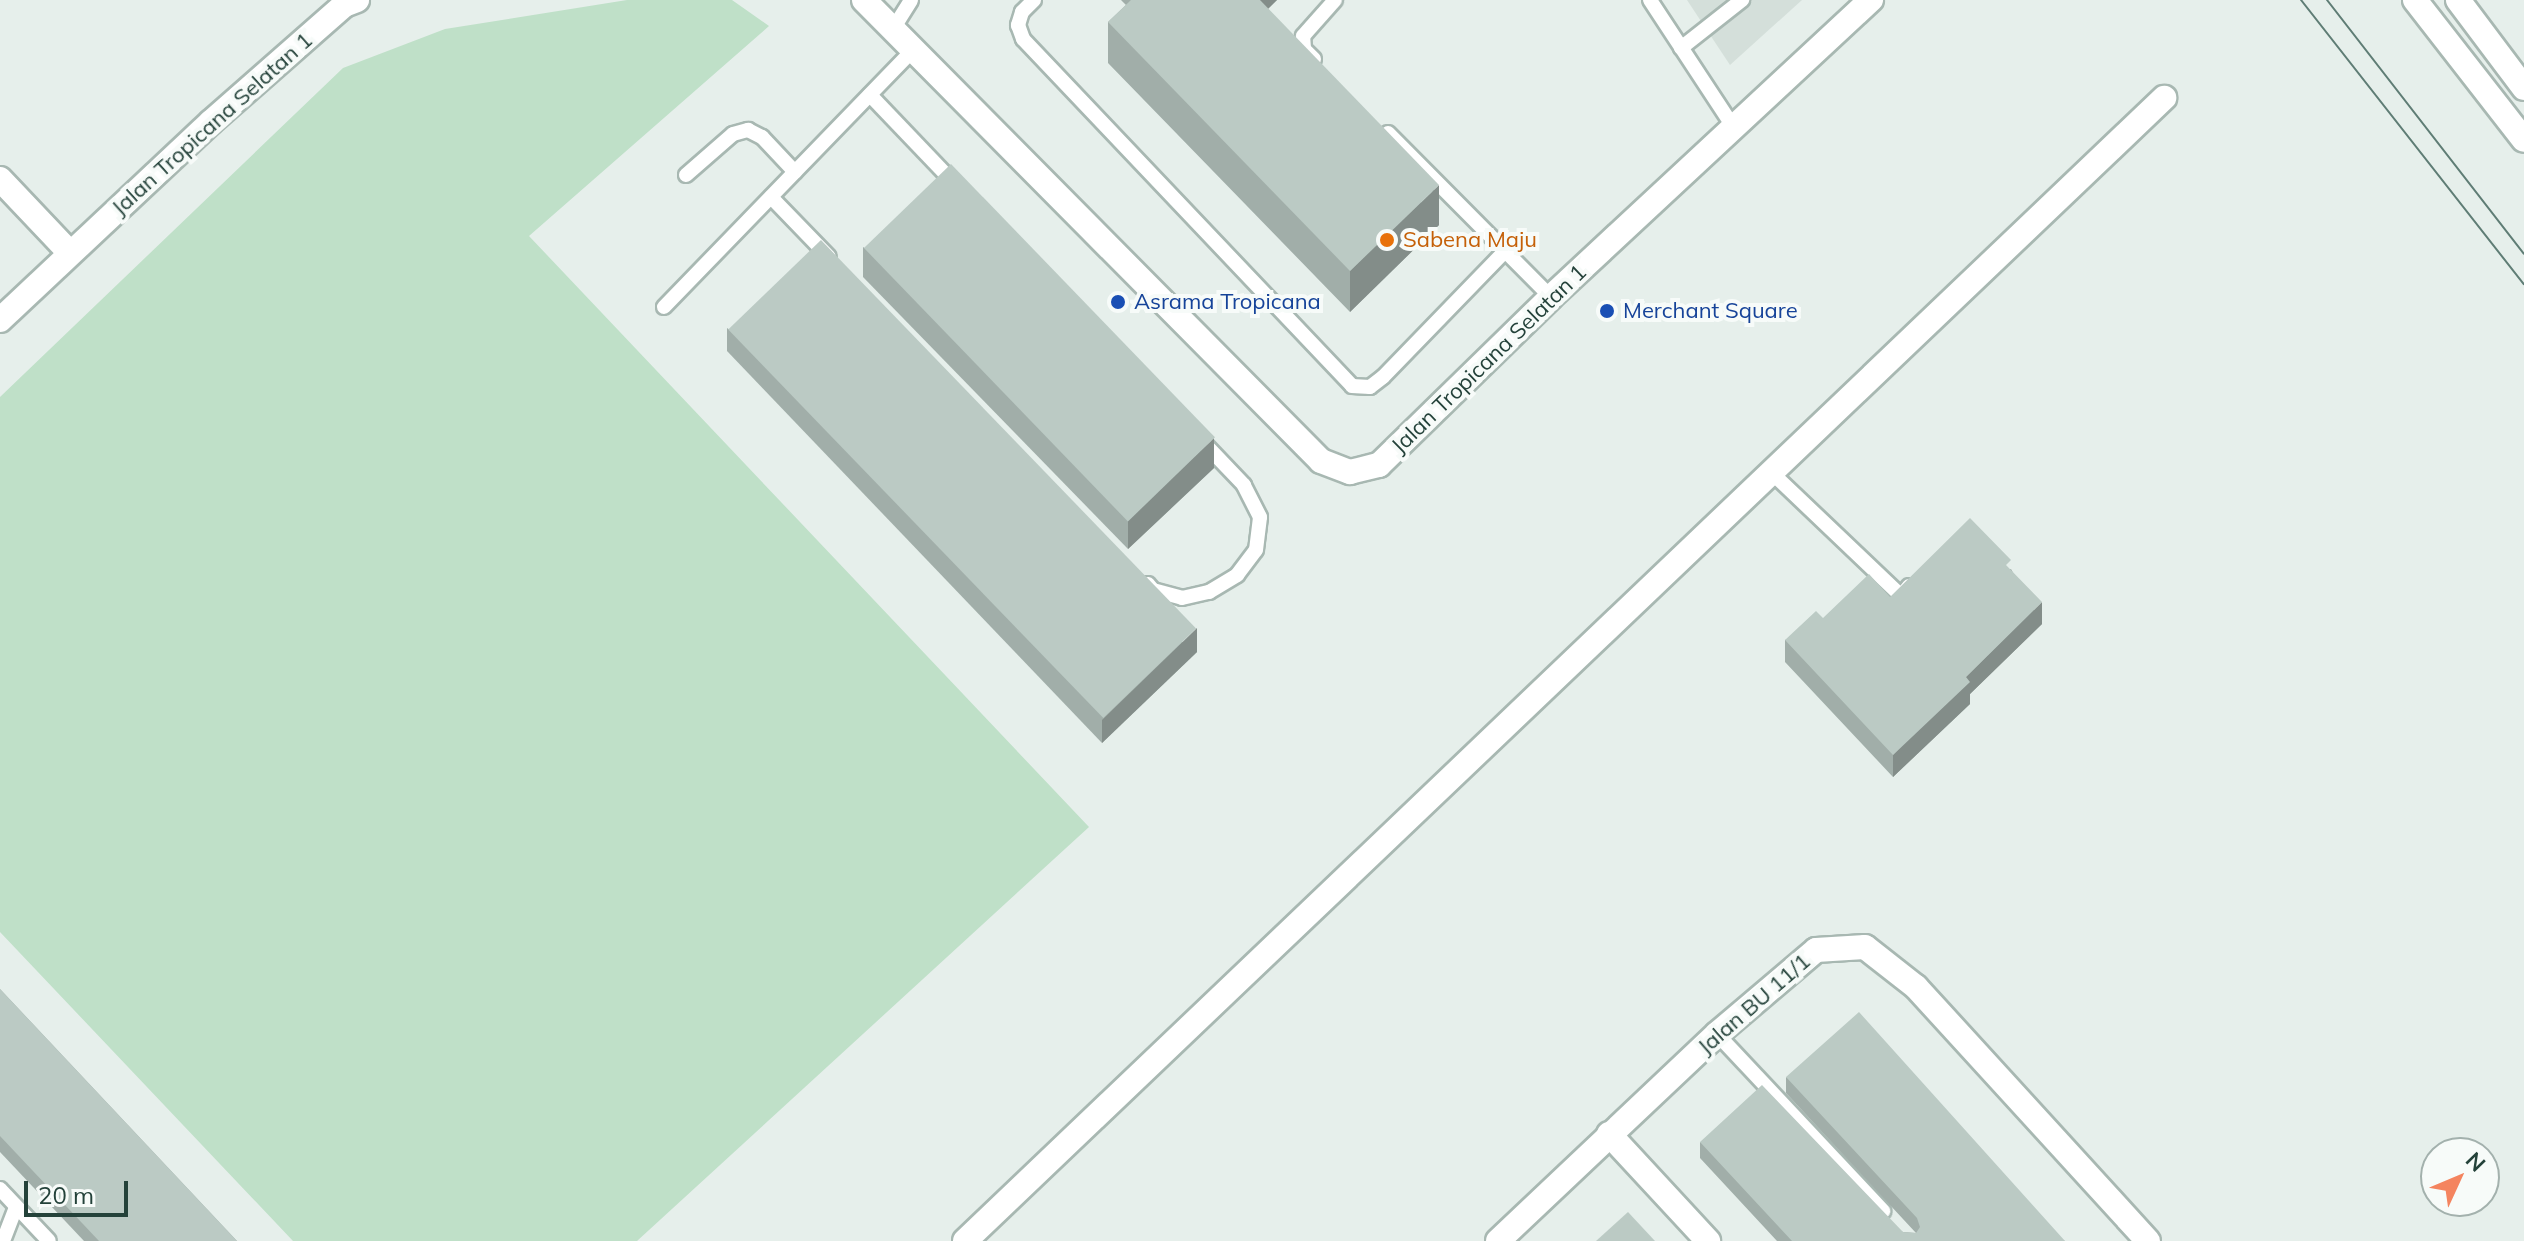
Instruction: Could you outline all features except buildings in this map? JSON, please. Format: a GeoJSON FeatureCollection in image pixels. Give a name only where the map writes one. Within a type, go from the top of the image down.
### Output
{"type":"FeatureCollection","features":[{"type":"Feature","properties":{"kind":"street","name":"Jalan Tropicana Selatan 1"},"geometry":{"type":"LineString","coordinates":[[0,320],[211,122],[344,5],[357,0]]}},
{"type":"Feature","properties":{"kind":"street","name":"Jalan Tropicana Selatan 1"},"geometry":{"type":"LineString","coordinates":[[864,0],[1321,461],[1350,472],[1379,465],[1551,297],[1871,0]]}},
{"type":"Feature","properties":{"kind":"street"},"geometry":{"type":"LineString","coordinates":[[2415,0],[2524,140]]}},
{"type":"Feature","properties":{"kind":"street"},"geometry":{"type":"LineString","coordinates":[[2458,0],[2524,88]]}},
{"type":"Feature","properties":{"kind":"street"},"geometry":{"type":"LineString","coordinates":[[965,1241],[2164,98]]}},
{"type":"Feature","properties":{"kind":"street"},"geometry":{"type":"LineString","coordinates":[[0,179],[70,253]]}},
{"type":"Feature","properties":{"kind":"street","name":"Jalan BU 11/1"},"geometry":{"type":"LineString","coordinates":[[1498,1241],[1717,1034],[1816,950],[1865,947],[1916,987],[2148,1241]]}},
{"type":"Feature","properties":{"kind":"street"},"geometry":{"type":"LineString","coordinates":[[1609,1134],[1708,1241]]}},
{"type":"Feature","properties":{"kind":"lane"},"geometry":{"type":"LineString","coordinates":[[893,29],[911,0]]}},
{"type":"Feature","properties":{"kind":"lane"},"geometry":{"type":"LineString","coordinates":[[1034,0],[1022,12],[1018,25],[1023,39],[1352,386],[1370,387],[1383,377],[1506,250]]}},
{"type":"Feature","properties":{"kind":"lane"},"geometry":{"type":"LineString","coordinates":[[1326,70],[1304,49],[1303,36],[1335,0]]}},
{"type":"Feature","properties":{"kind":"lane"},"geometry":{"type":"LineString","coordinates":[[1650,0],[1734,128]]}},
{"type":"Feature","properties":{"kind":"lane"},"geometry":{"type":"LineString","coordinates":[[1681,48],[1742,0]]}},
{"type":"Feature","properties":{"kind":"lane"},"geometry":{"type":"LineString","coordinates":[[664,307],[913,50]]}},
{"type":"Feature","properties":{"kind":"lane"},"geometry":{"type":"LineString","coordinates":[[870,95],[969,198]]}},
{"type":"Feature","properties":{"kind":"lane"},"geometry":{"type":"LineString","coordinates":[[1380,124],[1551,297]]}},
{"type":"Feature","properties":{"kind":"lane"},"geometry":{"type":"LineString","coordinates":[[686,175],[733,134],[748,130],[762,137],[795,172]]}},
{"type":"Feature","properties":{"kind":"lane"},"geometry":{"type":"LineString","coordinates":[[771,197],[837,264]]}},
{"type":"Feature","properties":{"kind":"lane"},"geometry":{"type":"LineString","coordinates":[[1131,567],[1153,590],[1182,598],[1209,592],[1237,575],[1256,550],[1260,517],[1244,485],[1189,428]]}},
{"type":"Feature","properties":{"kind":"lane"},"geometry":{"type":"LineString","coordinates":[[1771,472],[1901,596],[1917,575]]}},
{"type":"Feature","properties":{"kind":"lane"},"geometry":{"type":"LineString","coordinates":[[1717,1034],[1889,1218]]}},
{"type":"Feature","properties":{"kind":"lane"},"geometry":{"type":"LineString","coordinates":[[0,1189],[49,1241]]}},
{"type":"Feature","properties":{"kind":"lane"},"geometry":{"type":"LineString","coordinates":[[3,1241],[16,1207]]}},
{"type":"Feature","properties":{"kind":"shaded area"},"geometry":{"type":"Polygon","coordinates":[[[1687,0],[1802,0],[1730,65],[1687,0]]]}},
{"type":"Feature","properties":{"kind":"green space"},"geometry":{"type":"Polygon","coordinates":[[[627,0],[732,0],[769,26],[529,236],[1089,827],[637,1241],[293,1241],[0,932],[0,397],[343,68],[445,29],[627,0]]]}},
{"type":"Feature","properties":{"kind":"tram line"},"geometry":{"type":"LineString","coordinates":[[2301,0],[2524,284]]}},
{"type":"Feature","properties":{"kind":"tram line"},"geometry":{"type":"LineString","coordinates":[[2327,0],[2524,254]]}},
{"type":"Feature","properties":{"kind":"place","name":"Sabena Maju"},"geometry":{"type":"Point","coordinates":[1387,240]}},
{"type":"Feature","properties":{"kind":"place","name":"Asrama Tropicana"},"geometry":{"type":"Point","coordinates":[1118,302]}},
{"type":"Feature","properties":{"kind":"place","name":"Merchant Square"},"geometry":{"type":"Point","coordinates":[1607,311]}}]}
